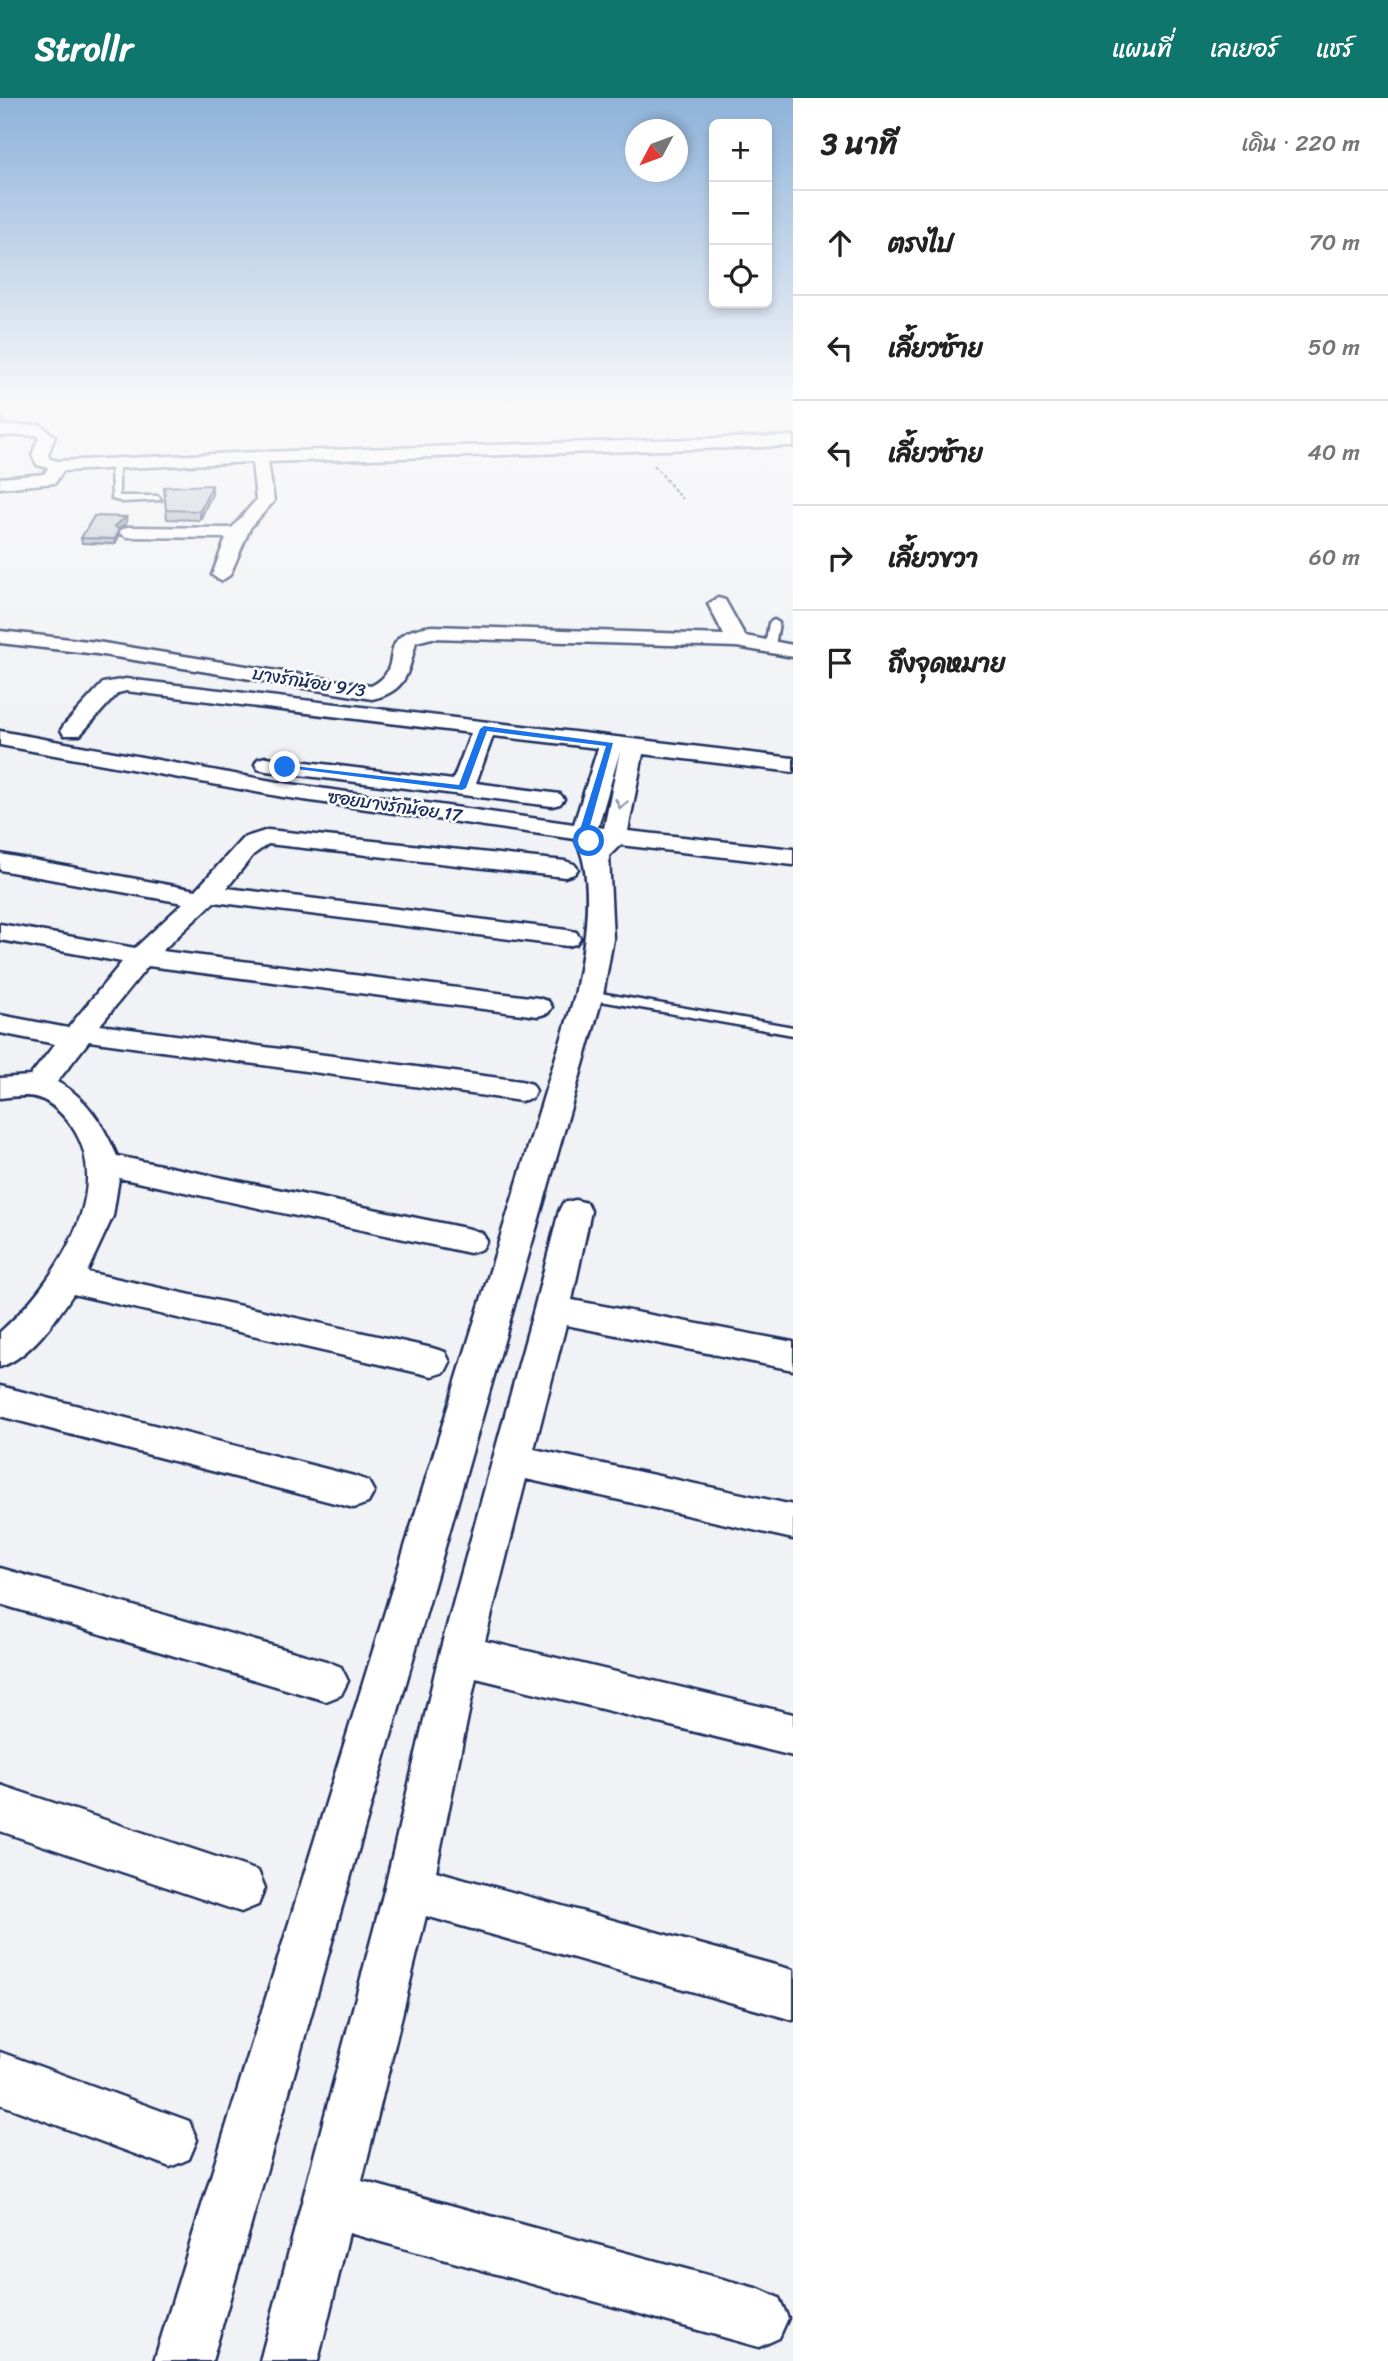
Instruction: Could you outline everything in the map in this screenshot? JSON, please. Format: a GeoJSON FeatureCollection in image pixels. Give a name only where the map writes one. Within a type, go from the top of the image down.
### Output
{"type":"FeatureCollection","features":[{"type":"Feature","properties":{"kind":"street"},"geometry":{"type":"LineString","coordinates":[[221,575],[243,521],[253,512]]}},
{"type":"Feature","properties":{"kind":"street"},"geometry":{"type":"LineString","coordinates":[[127,532],[237,533]]}},
{"type":"Feature","properties":{"kind":"street"},"geometry":{"type":"LineString","coordinates":[[718,604],[737,641]]}},
{"type":"Feature","properties":{"kind":"street","name":"บางรักน้อย 9/3"},"geometry":{"type":"LineString","coordinates":[[0,637],[97,648],[372,693],[386,690],[392,684],[407,639],[416,634],[432,632],[737,641],[793,651]]}},
{"type":"Feature","properties":{"kind":"street"},"geometry":{"type":"LineString","coordinates":[[72,730],[111,688],[118,685],[793,765]]}},
{"type":"Feature","properties":{"kind":"street"},"geometry":{"type":"LineString","coordinates":[[0,717],[218,755]]}},
{"type":"Feature","properties":{"kind":"street"},"geometry":{"type":"LineString","coordinates":[[462,788],[484,729]]}},
{"type":"Feature","properties":{"kind":"street","name":"ซอยบางรักน้อย 17"},"geometry":{"type":"LineString","coordinates":[[0,738],[590,848],[793,857]]}},
{"type":"Feature","properties":{"kind":"street"},"geometry":{"type":"LineString","coordinates":[[183,2361],[589,995],[600,939],[590,848],[622,746]]}},
{"type":"Feature","properties":{"kind":"street"},"geometry":{"type":"LineString","coordinates":[[245,760],[552,799]]}},
{"type":"Feature","properties":{"kind":"street"},"geometry":{"type":"LineString","coordinates":[[37,1086],[141,957],[230,870],[249,843],[262,837],[590,848]]}},
{"type":"Feature","properties":{"kind":"street"},"geometry":{"type":"LineString","coordinates":[[0,862],[205,896],[567,938]]}},
{"type":"Feature","properties":{"kind":"street"},"geometry":{"type":"LineString","coordinates":[[0,932],[141,957],[538,1007]]}},
{"type":"Feature","properties":{"kind":"street"},"geometry":{"type":"LineString","coordinates":[[0,1024],[521,1091]]}},
{"type":"Feature","properties":{"kind":"street"},"geometry":{"type":"LineString","coordinates":[[0,1088],[37,1086],[65,1102],[85,1122],[103,1164],[104,1189],[93,1227],[65,1280],[44,1310],[0,1353]]}},
{"type":"Feature","properties":{"kind":"street"},"geometry":{"type":"LineString","coordinates":[[103,1164],[470,1241]]}},
{"type":"Feature","properties":{"kind":"street"},"geometry":{"type":"LineString","coordinates":[[289,2361],[409,1887],[460,1655],[552,1309],[575,1211]]}},
{"type":"Feature","properties":{"kind":"street"},"geometry":{"type":"LineString","coordinates":[[65,1280],[432,1362]]}},
{"type":"Feature","properties":{"kind":"street"},"geometry":{"type":"LineString","coordinates":[[552,1309],[793,1356]]}},
{"type":"Feature","properties":{"kind":"street"},"geometry":{"type":"LineString","coordinates":[[0,1401],[354,1492]]}},
{"type":"Feature","properties":{"kind":"street"},"geometry":{"type":"LineString","coordinates":[[510,1460],[793,1522]]}},
{"type":"Feature","properties":{"kind":"street"},"geometry":{"type":"LineString","coordinates":[[0,1586],[326,1681]]}},
{"type":"Feature","properties":{"kind":"street"},"geometry":{"type":"LineString","coordinates":[[460,1655],[793,1735]]}},
{"type":"Feature","properties":{"kind":"street"},"geometry":{"type":"LineString","coordinates":[[0,1808],[240,1888]]}},
{"type":"Feature","properties":{"kind":"street"},"geometry":{"type":"LineString","coordinates":[[409,1887],[793,1995]]}},
{"type":"Feature","properties":{"kind":"street"},"geometry":{"type":"LineString","coordinates":[[0,2078],[170,2140]]}},
{"type":"Feature","properties":{"kind":"street"},"geometry":{"type":"LineString","coordinates":[[330,2200],[759,2318]]}},
{"type":"Feature","properties":{"kind":"lane"},"geometry":{"type":"LineString","coordinates":[[770,646],[774,623]]}},
{"type":"Feature","properties":{"kind":"lane"},"geometry":{"type":"LineString","coordinates":[[589,995],[793,1031]]}},
{"type":"Feature","properties":{"kind":"building"},"geometry":{"type":"Polygon","coordinates":[[[94,516],[126,517],[115,526],[119,531],[115,539],[81,538],[94,516]]]}},
{"type":"Feature","properties":{"kind":"route"},"geometry":{"type":"LineString","coordinates":[[285,767],[462,788],[484,729],[610,745],[584,833],[589,841]]}}]}
